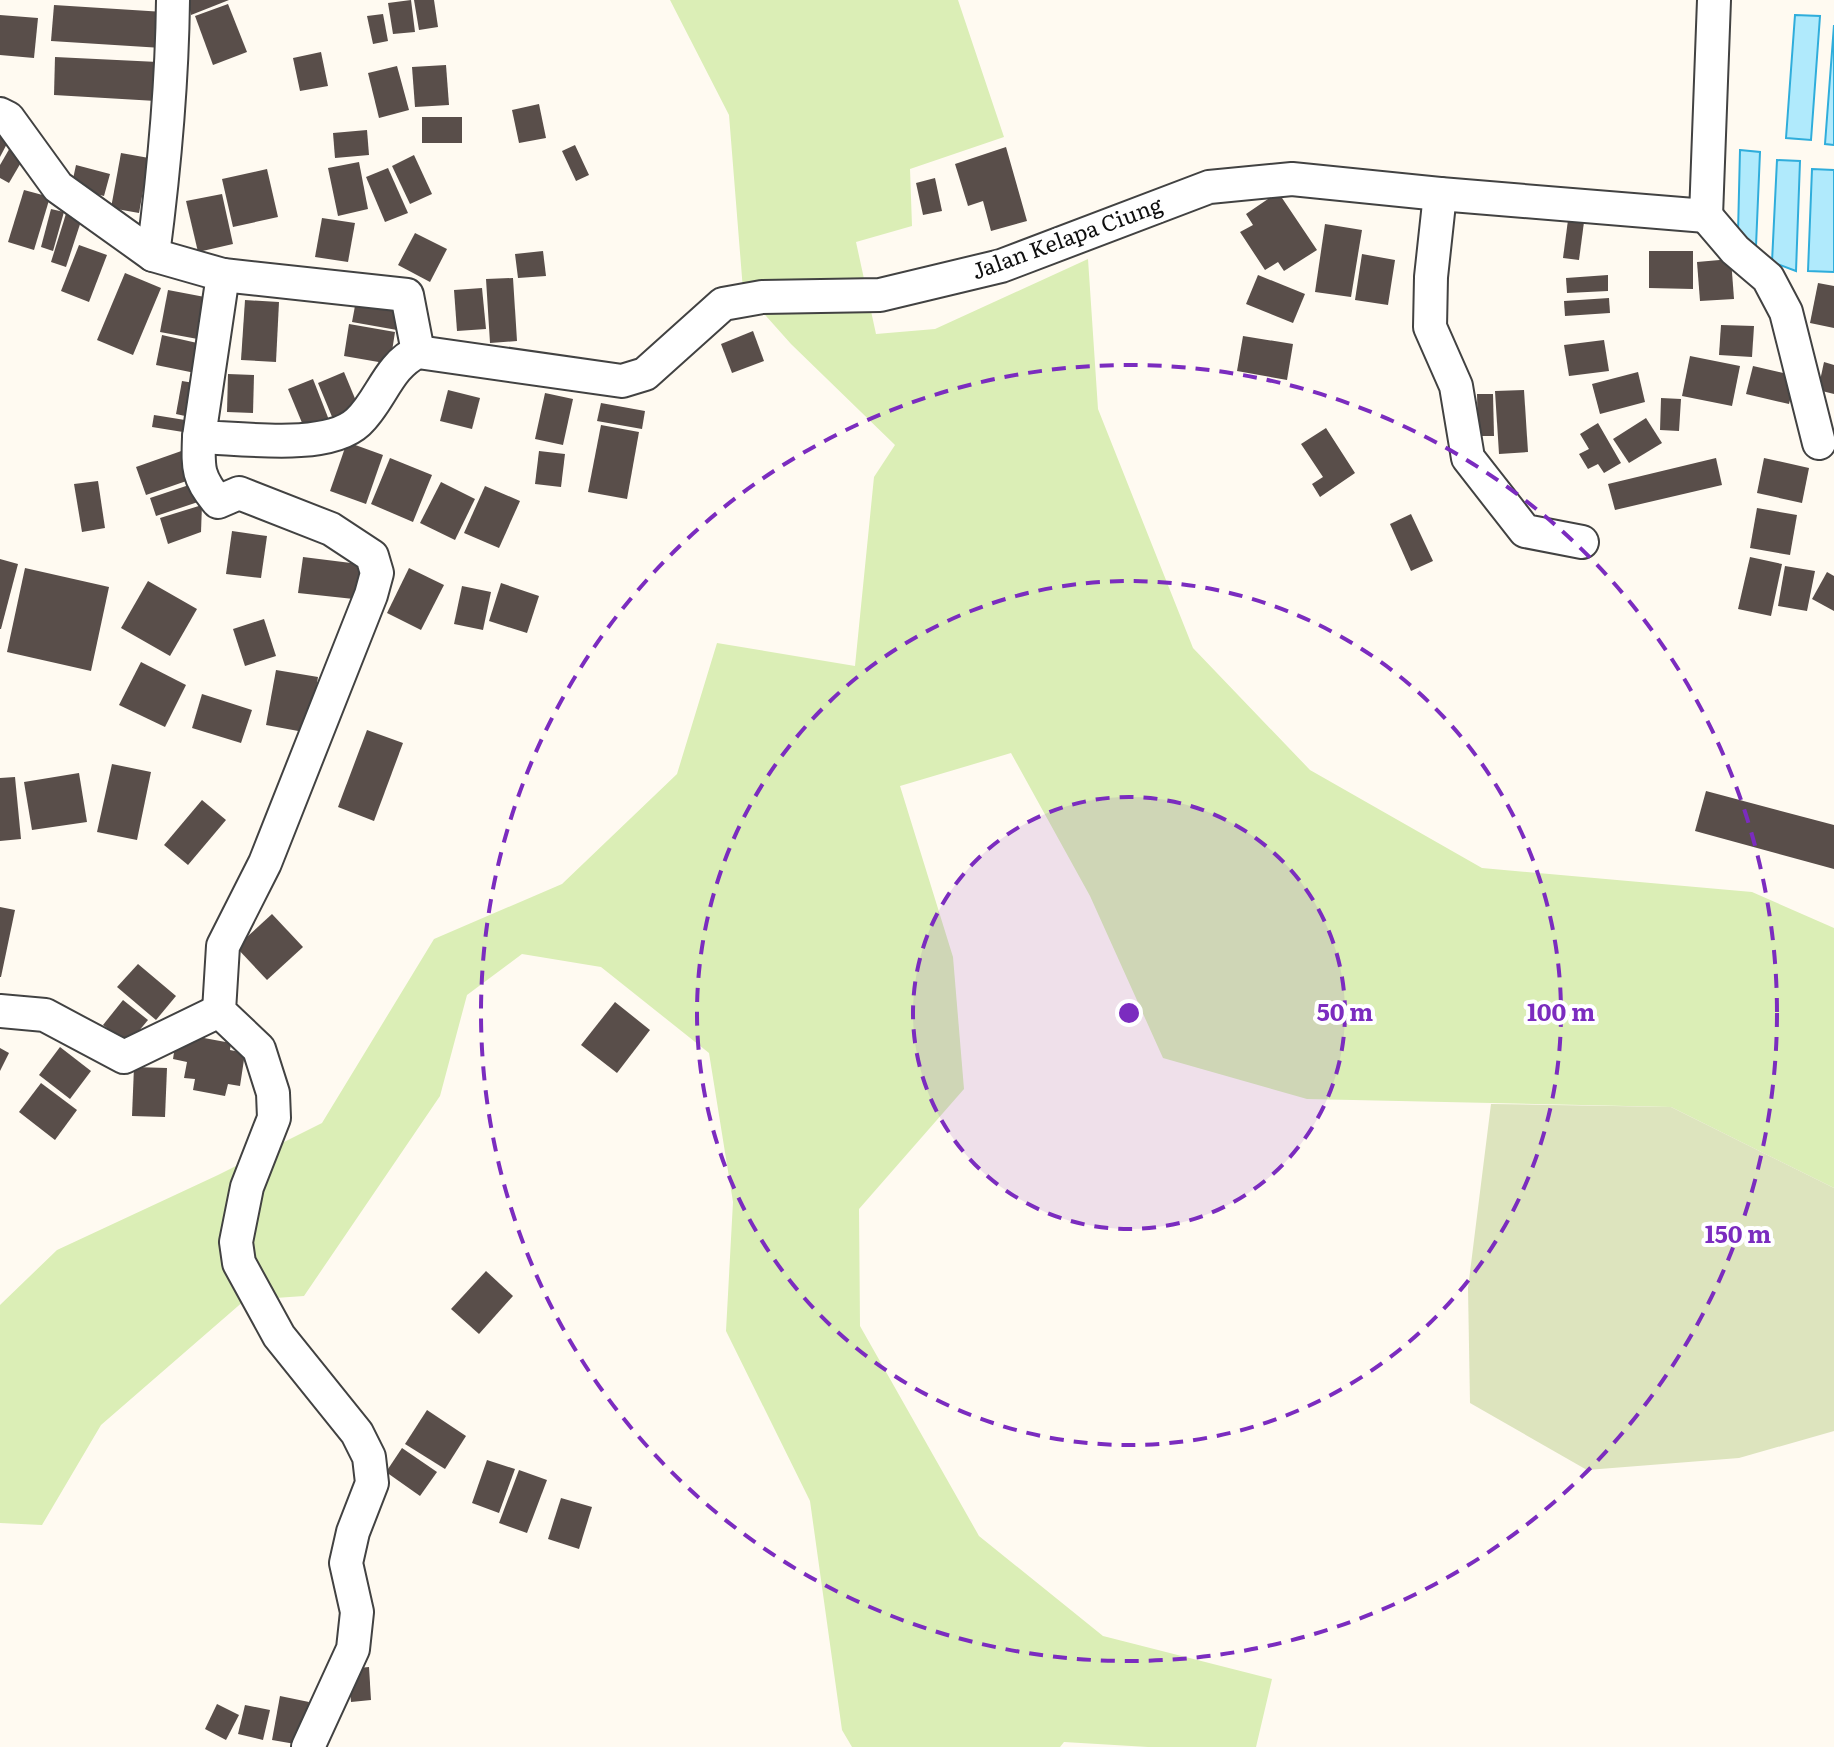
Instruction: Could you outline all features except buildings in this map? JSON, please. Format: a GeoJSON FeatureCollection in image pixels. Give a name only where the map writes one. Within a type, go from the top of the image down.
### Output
{"type":"FeatureCollection","features":[{"type":"Feature","properties":{"kind":"street"},"geometry":{"type":"LineString","coordinates":[[153,255],[168,113],[173,0]]}},
{"type":"Feature","properties":{"kind":"street"},"geometry":{"type":"LineString","coordinates":[[1714,0],[1706,216],[1735,250],[1768,278],[1786,312],[1819,443]]}},
{"type":"Feature","properties":{"kind":"street"},"geometry":{"type":"LineString","coordinates":[[0,114],[8,118],[58,187],[153,255],[223,275],[407,295],[418,352],[404,358],[358,423],[338,434],[315,441],[199,437]]}},
{"type":"Feature","properties":{"kind":"street","name":"Jalan Kelapa Ciung"},"geometry":{"type":"LineString","coordinates":[[418,352],[622,381],[645,374],[723,304],[762,297],[880,295],[971,274],[1001,266],[1209,187],[1292,179],[1706,216]]}},
{"type":"Feature","properties":{"kind":"street"},"geometry":{"type":"LineString","coordinates":[[1440,194],[1431,277],[1430,327],[1456,386],[1468,458],[1525,531],[1582,542]]}},
{"type":"Feature","properties":{"kind":"street"},"geometry":{"type":"LineString","coordinates":[[223,275],[199,437],[199,467],[204,486],[218,502],[239,493],[331,529],[372,556],[377,573],[265,863],[223,946],[219,1011],[259,1049],[273,1093],[274,1118],[247,1187],[236,1242],[239,1263],[279,1336],[357,1433],[369,1457],[372,1483],[353,1532],[346,1563],[357,1612],[353,1649],[308,1747]]}},
{"type":"Feature","properties":{"kind":"street"},"geometry":{"type":"LineString","coordinates":[[0,1011],[45,1015],[124,1057],[219,1011]]}},
{"type":"Feature","properties":{"kind":"green space"},"geometry":{"type":"Polygon","coordinates":[[[670,0],[958,0],[1004,137],[910,169],[912,226],[856,242],[876,334],[935,329],[1088,259],[1098,409],[1193,648],[1310,770],[1482,868],[1752,892],[1834,928],[1834,1188],[1671,1107],[1307,1099],[1163,1058],[1090,896],[1011,753],[900,786],[953,957],[964,1089],[859,1209],[860,1326],[979,1536],[1103,1636],[1272,1679],[1256,1747],[1148,1747],[1064,1742],[1060,1747],[852,1747],[842,1730],[810,1501],[726,1331],[733,1202],[709,1053],[601,967],[522,954],[467,995],[440,1096],[304,1296],[245,1300],[101,1425],[42,1525],[0,1523],[0,1305],[57,1250],[322,1123],[434,939],[562,884],[677,774],[717,643],[855,666],[874,477],[895,445],[791,344],[743,290],[729,115],[670,0]]]}},
{"type":"Feature","properties":{"kind":"green space"},"geometry":{"type":"Polygon","coordinates":[[[1491,1104],[1671,1107],[1834,1188],[1834,1431],[1739,1458],[1587,1470],[1470,1403],[1468,1288],[1491,1104]]]}},
{"type":"Feature","properties":{"kind":"water"},"geometry":{"type":"Polygon","coordinates":[[[1795,15],[1820,16],[1811,140],[1786,138],[1795,15]]]}},
{"type":"Feature","properties":{"kind":"water"},"geometry":{"type":"Polygon","coordinates":[[[1834,25],[1834,145],[1825,144],[1834,25]]]}},
{"type":"Feature","properties":{"kind":"water"},"geometry":{"type":"Polygon","coordinates":[[[1740,150],[1760,152],[1756,246],[1738,233],[1740,150]]]}},
{"type":"Feature","properties":{"kind":"water"},"geometry":{"type":"Polygon","coordinates":[[[1777,160],[1800,161],[1796,271],[1772,262],[1777,160]]]}},
{"type":"Feature","properties":{"kind":"water"},"geometry":{"type":"Polygon","coordinates":[[[1812,169],[1834,170],[1834,272],[1808,271],[1812,169]]]}}]}
